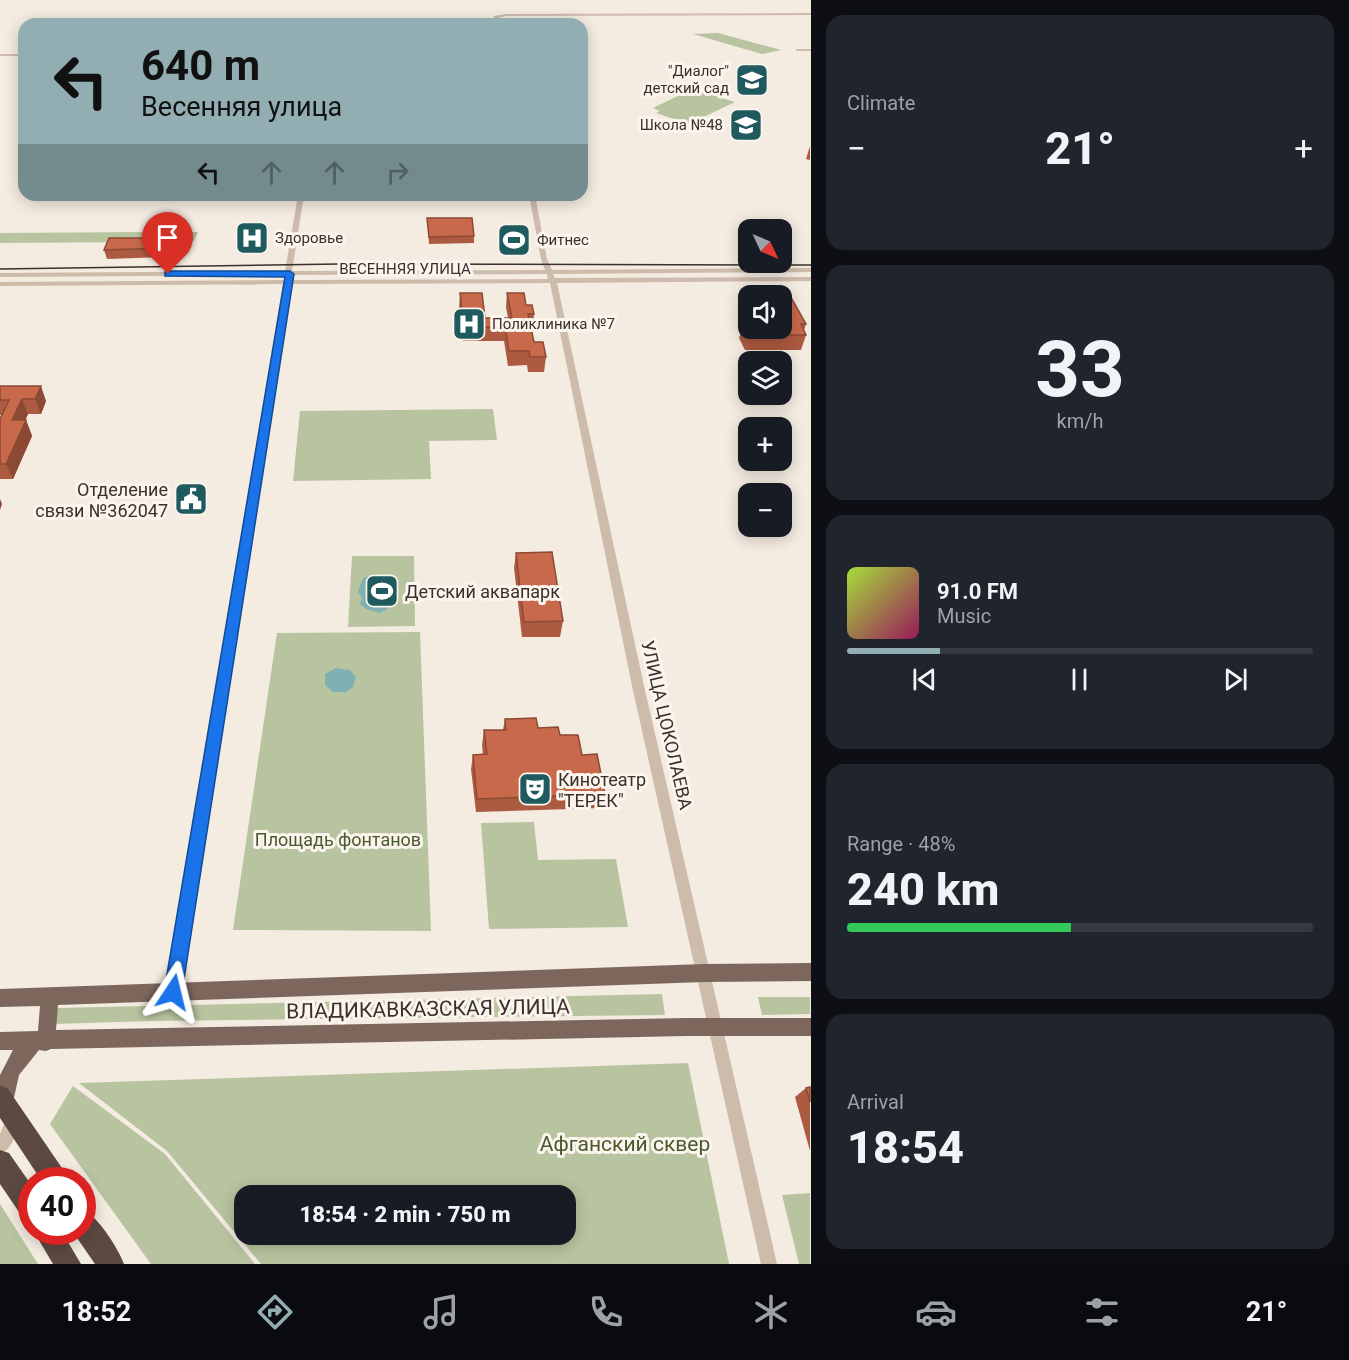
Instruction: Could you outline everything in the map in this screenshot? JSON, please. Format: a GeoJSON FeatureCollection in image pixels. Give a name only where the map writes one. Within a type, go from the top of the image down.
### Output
{"type":"FeatureCollection","features":[{"type":"Feature","properties":{"kind":"highway"},"geometry":{"type":"LineString","coordinates":[[6,1106],[46,1167]]}},
{"type":"Feature","properties":{"kind":"highway"},"geometry":{"type":"LineString","coordinates":[[0,1162],[18,1188]]}},
{"type":"Feature","properties":{"kind":"highway"},"geometry":{"type":"LineString","coordinates":[[96,1242],[111,1264]]}},
{"type":"Feature","properties":{"kind":"highway"},"geometry":{"type":"LineString","coordinates":[[56,1245],[68,1264]]}},
{"type":"Feature","properties":{"kind":"main road","name":"ВЛАДИКАВКАЗСКАЯ УЛИЦА"},"geometry":{"type":"LineString","coordinates":[[0,998],[704,973],[810,972]]}},
{"type":"Feature","properties":{"kind":"main road"},"geometry":{"type":"LineString","coordinates":[[6,1106],[9,1073],[20,1054],[39,1042],[50,997]]}},
{"type":"Feature","properties":{"kind":"main road","name":"ВЛАДИКАВКАЗСКАЯ УЛИЦА"},"geometry":{"type":"LineString","coordinates":[[0,1041],[810,1027]]}},
{"type":"Feature","properties":{"kind":"street"},"geometry":{"type":"LineString","coordinates":[[496,18],[506,15],[810,14]]}},
{"type":"Feature","properties":{"kind":"street"},"geometry":{"type":"LineString","coordinates":[[796,50],[810,50]]}},
{"type":"Feature","properties":{"kind":"street"},"geometry":{"type":"LineString","coordinates":[[0,55],[18,55]]}},
{"type":"Feature","properties":{"kind":"street"},"geometry":{"type":"LineString","coordinates":[[173,992],[300,201]]}},
{"type":"Feature","properties":{"kind":"street","name":"УЛИЦА ЦОКОЛАЕВА"},"geometry":{"type":"LineString","coordinates":[[533,201],[612,555],[635,675],[769,1264]]}},
{"type":"Feature","properties":{"kind":"street","name":"ВЕСЕННЯЯ УЛИЦА"},"geometry":{"type":"LineString","coordinates":[[0,284],[810,270]]}},
{"type":"Feature","properties":{"kind":"street","name":"ВЕСЕННЯЯ УЛИЦА"},"geometry":{"type":"LineString","coordinates":[[0,274],[289,278]]}},
{"type":"Feature","properties":{"kind":"street","name":"ВЕСЕННЯЯ УЛИЦА"},"geometry":{"type":"LineString","coordinates":[[551,276],[810,279]]}},
{"type":"Feature","properties":{"kind":"street"},"geometry":{"type":"LineString","coordinates":[[0,1146],[6,1139],[6,1106]]}},
{"type":"Feature","properties":{"kind":"green space"},"geometry":{"type":"Polygon","coordinates":[[[718,33],[781,50],[762,54],[693,34],[718,33]]]}},
{"type":"Feature","properties":{"kind":"green space"},"geometry":{"type":"Polygon","coordinates":[[[692,89],[735,102],[689,124],[656,113],[660,111],[653,108],[692,89]]]}},
{"type":"Feature","properties":{"kind":"green space"},"geometry":{"type":"Polygon","coordinates":[[[149,232],[145,242],[0,243],[0,233],[149,232]]]}},
{"type":"Feature","properties":{"kind":"green space"},"geometry":{"type":"Polygon","coordinates":[[[153,232],[198,232],[194,241],[149,241],[153,232]]]}},
{"type":"Feature","properties":{"kind":"green space"},"geometry":{"type":"Polygon","coordinates":[[[493,409],[497,440],[429,441],[431,479],[293,481],[300,411],[493,409]]]}},
{"type":"Feature","properties":{"kind":"green space","name":"Детский аквапарк"},"geometry":{"type":"Polygon","coordinates":[[[352,556],[414,556],[415,626],[348,627],[352,556]]]}},
{"type":"Feature","properties":{"kind":"green space","name":"Площадь фонтанов"},"geometry":{"type":"Polygon","coordinates":[[[420,632],[431,931],[233,930],[277,633],[420,632]]]}},
{"type":"Feature","properties":{"kind":"green space"},"geometry":{"type":"Polygon","coordinates":[[[534,822],[538,860],[616,859],[628,927],[489,929],[481,823],[534,822]]]}},
{"type":"Feature","properties":{"kind":"green space"},"geometry":{"type":"Polygon","coordinates":[[[662,994],[665,1015],[54,1024],[57,1008],[662,994]]]}},
{"type":"Feature","properties":{"kind":"green space"},"geometry":{"type":"Polygon","coordinates":[[[758,997],[810,997],[810,1014],[762,1015],[758,997]]]}},
{"type":"Feature","properties":{"kind":"green space","name":"Афганский сквер"},"geometry":{"type":"Polygon","coordinates":[[[688,1063],[729,1264],[261,1264],[245,1245],[576,1245],[576,1185],[234,1185],[234,1232],[167,1151],[79,1083],[688,1063]]]}},
{"type":"Feature","properties":{"kind":"green space"},"geometry":{"type":"Polygon","coordinates":[[[73,1086],[165,1154],[234,1238],[234,1245],[239,1245],[255,1264],[151,1264],[96,1188],[96,1167],[81,1167],[50,1124],[73,1086]]]}},
{"type":"Feature","properties":{"kind":"green space"},"geometry":{"type":"Polygon","coordinates":[[[810,1193],[810,1264],[799,1264],[782,1195],[810,1193]]]}},
{"type":"Feature","properties":{"kind":"green space"},"geometry":{"type":"Polygon","coordinates":[[[0,1204],[18,1232],[18,1245],[26,1245],[38,1264],[0,1264],[0,1204]]]}},
{"type":"Feature","properties":{"kind":"water"},"geometry":{"type":"Polygon","coordinates":[[[376,574],[389,576],[397,584],[394,587],[385,584],[380,587],[380,597],[390,607],[380,613],[366,609],[360,604],[362,597],[358,592],[363,578],[376,574]]]}},
{"type":"Feature","properties":{"kind":"water"},"geometry":{"type":"Polygon","coordinates":[[[336,668],[350,670],[356,677],[353,687],[346,692],[333,692],[325,685],[325,674],[336,668]]]}},
{"type":"Feature","properties":{"kind":"building"},"geometry":{"type":"Polygon","coordinates":[[[427,218],[472,218],[474,236],[429,237],[427,218]]]}},
{"type":"Feature","properties":{"kind":"building"},"geometry":{"type":"Polygon","coordinates":[[[109,238],[166,238],[163,248],[104,250],[109,238]]]}},
{"type":"Feature","properties":{"kind":"building"},"geometry":{"type":"Polygon","coordinates":[[[460,293],[482,293],[485,318],[512,318],[507,293],[524,293],[526,305],[532,305],[534,314],[528,314],[534,342],[543,342],[546,357],[530,357],[529,351],[509,351],[505,327],[464,327],[460,293]]]}},
{"type":"Feature","properties":{"kind":"building"},"geometry":{"type":"Polygon","coordinates":[[[792,299],[806,324],[801,324],[806,335],[792,335],[792,299]]]}},
{"type":"Feature","properties":{"kind":"building"},"geometry":{"type":"Polygon","coordinates":[[[0,386],[41,386],[35,399],[22,399],[12,420],[26,420],[6,464],[0,464],[0,419],[9,400],[0,400],[0,386]]]}},
{"type":"Feature","properties":{"kind":"building"},"geometry":{"type":"Polygon","coordinates":[[[552,552],[563,621],[524,622],[516,553],[552,552]]]}},
{"type":"Feature","properties":{"kind":"building","name":"Кинотеатр \"ТЕРЕК\""},"geometry":{"type":"Polygon","coordinates":[[[536,718],[538,728],[558,727],[560,735],[578,735],[582,755],[597,754],[605,794],[477,799],[473,755],[487,754],[484,730],[506,730],[505,719],[536,718]]]}},
{"type":"Feature","properties":{"kind":"building"},"geometry":{"type":"Polygon","coordinates":[[[810,1087],[810,1102],[806,1088],[810,1087]]]}},
{"type":"Feature","properties":{"kind":"tram line"},"geometry":{"type":"LineString","coordinates":[[0,269],[339,264],[811,265]]}},
{"type":"Feature","properties":{"kind":"place","name":"\"Диалог\" детский сад"},"geometry":{"type":"Point","coordinates":[752,80]}},
{"type":"Feature","properties":{"kind":"place","name":"Школа №48"},"geometry":{"type":"Point","coordinates":[746,125]}},
{"type":"Feature","properties":{"kind":"place","name":"Здоровье"},"geometry":{"type":"Point","coordinates":[252,238]}},
{"type":"Feature","properties":{"kind":"place","name":"Фитнес"},"geometry":{"type":"Point","coordinates":[514,240]}},
{"type":"Feature","properties":{"kind":"place","name":"Поликлиника №7"},"geometry":{"type":"Point","coordinates":[469,324]}},
{"type":"Feature","properties":{"kind":"place","name":"Отделение связи №362047"},"geometry":{"type":"Point","coordinates":[191,499]}},
{"type":"Feature","properties":{"kind":"place","name":"Детский аквапарк"},"geometry":{"type":"Point","coordinates":[382,591]}},
{"type":"Feature","properties":{"kind":"place","name":"Кинотеатр \"ТЕРЕК\""},"geometry":{"type":"Point","coordinates":[535,789]}},
{"type":"Feature","properties":{"kind":"route"},"geometry":{"type":"LineString","coordinates":[[168,274],[290,274],[173,992]]}}]}
